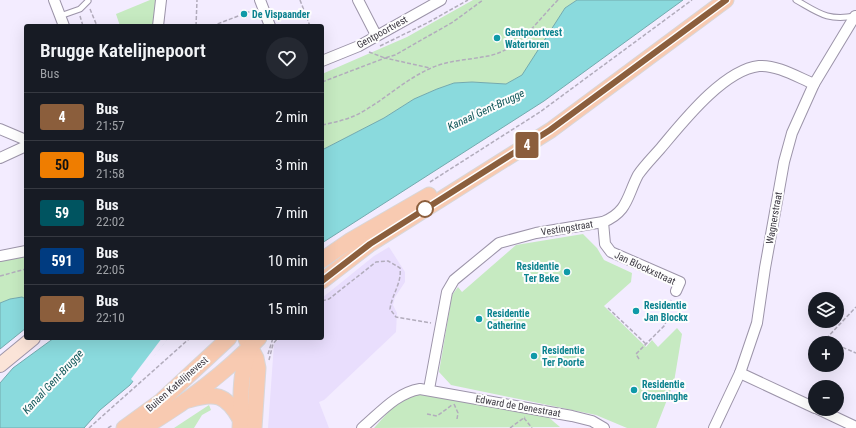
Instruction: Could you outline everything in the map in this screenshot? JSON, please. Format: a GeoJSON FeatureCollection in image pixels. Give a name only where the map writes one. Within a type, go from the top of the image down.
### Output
{"type":"FeatureCollection","features":[{"type":"Feature","properties":{"kind":"main road"},"geometry":{"type":"LineString","coordinates":[[324,259],[351,240],[428,196],[544,123],[710,0]]}},
{"type":"Feature","properties":{"kind":"main road"},"geometry":{"type":"LineString","coordinates":[[324,279],[370,244],[550,130],[726,0]]}},
{"type":"Feature","properties":{"kind":"main road","name":"Buiten Katelijnevest"},"geometry":{"type":"LineString","coordinates":[[124,428],[161,401],[227,340]]}},
{"type":"Feature","properties":{"kind":"main road"},"geometry":{"type":"LineString","coordinates":[[240,423],[241,378],[243,366],[252,341]]}},
{"type":"Feature","properties":{"kind":"main road"},"geometry":{"type":"LineString","coordinates":[[252,341],[258,368],[254,428]]}},
{"type":"Feature","properties":{"kind":"main road","name":"Buiten Katelijnevest"},"geometry":{"type":"LineString","coordinates":[[143,428],[183,402],[252,341]]}},
{"type":"Feature","properties":{"kind":"main road"},"geometry":{"type":"LineString","coordinates":[[183,402],[203,396],[216,396],[232,404],[240,423]]}},
{"type":"Feature","properties":{"kind":"street"},"geometry":{"type":"LineString","coordinates":[[54,0],[62,21]]}},
{"type":"Feature","properties":{"kind":"street"},"geometry":{"type":"LineString","coordinates":[[158,24],[161,0]]}},
{"type":"Feature","properties":{"kind":"street"},"geometry":{"type":"LineString","coordinates":[[358,0],[376,35]]}},
{"type":"Feature","properties":{"kind":"street","name":"Gentpoortvest"},"geometry":{"type":"LineString","coordinates":[[324,60],[359,46],[423,4],[441,0]]}},
{"type":"Feature","properties":{"kind":"street"},"geometry":{"type":"LineString","coordinates":[[262,3],[269,24]]}},
{"type":"Feature","properties":{"kind":"street","name":"Wagnerstraat"},"geometry":{"type":"LineString","coordinates":[[714,428],[740,373],[757,324],[765,268],[784,162],[800,112],[814,84],[855,16]]}},
{"type":"Feature","properties":{"kind":"street","name":"Vestingstraat"},"geometry":{"type":"LineString","coordinates":[[429,390],[446,292],[454,280],[499,243],[536,233],[603,222],[613,218],[620,212],[626,203],[639,174],[694,110],[722,84],[744,71],[759,66],[774,68],[814,84]]}},
{"type":"Feature","properties":{"kind":"street"},"geometry":{"type":"LineString","coordinates":[[0,129],[21,138],[23,147],[0,158]]}},
{"type":"Feature","properties":{"kind":"street","name":"Jan Blockxstraat"},"geometry":{"type":"LineString","coordinates":[[603,222],[605,244],[611,252],[680,282],[676,291]]}},
{"type":"Feature","properties":{"kind":"street"},"geometry":{"type":"LineString","coordinates":[[0,256],[24,251]]}},
{"type":"Feature","properties":{"kind":"street"},"geometry":{"type":"LineString","coordinates":[[0,364],[30,340]]}},
{"type":"Feature","properties":{"kind":"street"},"geometry":{"type":"LineString","coordinates":[[740,373],[808,405]]}},
{"type":"Feature","properties":{"kind":"street"},"geometry":{"type":"LineString","coordinates":[[362,428],[397,398],[408,391],[420,389],[429,390]]}},
{"type":"Feature","properties":{"kind":"street","name":"Edward de Denestraat"},"geometry":{"type":"LineString","coordinates":[[429,390],[572,416],[592,421],[604,428]]}},
{"type":"Feature","properties":{"kind":"street"},"geometry":{"type":"LineString","coordinates":[[833,416],[856,427]]}},
{"type":"Feature","properties":{"kind":"lane"},"geometry":{"type":"LineString","coordinates":[[796,0],[823,16],[839,19],[855,16]]}},
{"type":"Feature","properties":{"kind":"lane"},"geometry":{"type":"LineString","coordinates":[[62,21],[88,1]]}},
{"type":"Feature","properties":{"kind":"path"},"geometry":{"type":"LineString","coordinates":[[196,24],[197,0]]}},
{"type":"Feature","properties":{"kind":"path"},"geometry":{"type":"LineString","coordinates":[[300,0],[309,24]]}},
{"type":"Feature","properties":{"kind":"path"},"geometry":{"type":"LineString","coordinates":[[324,81],[385,58],[448,25],[483,0]]}},
{"type":"Feature","properties":{"kind":"path"},"geometry":{"type":"LineString","coordinates":[[324,125],[344,120],[362,112],[396,87],[430,68],[459,60],[489,56],[510,48],[520,41],[558,0]]}},
{"type":"Feature","properties":{"kind":"path"},"geometry":{"type":"LineString","coordinates":[[425,185],[545,109],[692,0]]}},
{"type":"Feature","properties":{"kind":"path"},"geometry":{"type":"LineString","coordinates":[[88,1],[96,24]]}},
{"type":"Feature","properties":{"kind":"path"},"geometry":{"type":"LineString","coordinates":[[216,24],[262,3]]}},
{"type":"Feature","properties":{"kind":"path"},"geometry":{"type":"LineString","coordinates":[[77,10],[83,24]]}},
{"type":"Feature","properties":{"kind":"path"},"geometry":{"type":"LineString","coordinates":[[359,46],[385,58],[430,68]]}},
{"type":"Feature","properties":{"kind":"path"},"geometry":{"type":"LineString","coordinates":[[324,300],[329,299],[376,262],[388,261],[400,268],[401,277],[391,300],[390,309],[396,317],[441,325]]}},
{"type":"Feature","properties":{"kind":"path"},"geometry":{"type":"LineString","coordinates":[[0,276],[24,270]]}},
{"type":"Feature","properties":{"kind":"path"},"geometry":{"type":"LineString","coordinates":[[638,359],[636,354],[665,325],[670,302],[676,291]]}},
{"type":"Feature","properties":{"kind":"path"},"geometry":{"type":"LineString","coordinates":[[829,336],[856,306]]}},
{"type":"Feature","properties":{"kind":"path"},"geometry":{"type":"LineString","coordinates":[[608,308],[646,344]]}},
{"type":"Feature","properties":{"kind":"path"},"geometry":{"type":"LineString","coordinates":[[89,428],[188,340]]}},
{"type":"Feature","properties":{"kind":"path"},"geometry":{"type":"LineString","coordinates":[[844,348],[856,353]]}},
{"type":"Feature","properties":{"kind":"path"},"geometry":{"type":"LineString","coordinates":[[427,414],[437,416],[448,406],[454,404],[463,396]]}},
{"type":"Feature","properties":{"kind":"path"},"geometry":{"type":"LineString","coordinates":[[454,404],[458,413],[457,419]]}},
{"type":"Feature","properties":{"kind":"path"},"geometry":{"type":"LineString","coordinates":[[510,428],[524,418],[528,408]]}},
{"type":"Feature","properties":{"kind":"path"},"geometry":{"type":"LineString","coordinates":[[524,418],[532,428]]}},
{"type":"Feature","properties":{"kind":"shaded area"},"geometry":{"type":"Polygon","coordinates":[[[150,0],[155,0],[154,24],[119,24],[116,14],[150,0]]]}},
{"type":"Feature","properties":{"kind":"shaded area"},"geometry":{"type":"Polygon","coordinates":[[[473,0],[577,0],[565,8],[523,75],[506,84],[471,82],[454,83],[437,89],[414,99],[384,118],[324,149],[324,73],[407,37],[473,0]]]}},
{"type":"Feature","properties":{"kind":"shaded area"},"geometry":{"type":"Polygon","coordinates":[[[583,234],[597,248],[604,260],[632,273],[631,282],[604,306],[646,347],[652,340],[658,347],[677,328],[682,334],[674,382],[656,428],[627,428],[596,415],[451,385],[439,372],[452,295],[458,287],[462,292],[516,245],[583,234]]]}},
{"type":"Feature","properties":{"kind":"shaded area"},"geometry":{"type":"Polygon","coordinates":[[[389,247],[405,272],[405,282],[395,297],[393,305],[397,313],[396,332],[324,400],[319,402],[329,428],[268,428],[274,344],[278,340],[324,340],[324,296],[374,256],[389,247]]]}},
{"type":"Feature","properties":{"kind":"shaded area"},"geometry":{"type":"Polygon","coordinates":[[[24,254],[24,298],[10,299],[0,303],[0,258],[24,254]]]}},
{"type":"Feature","properties":{"kind":"shaded area"},"geometry":{"type":"Polygon","coordinates":[[[410,394],[432,396],[547,416],[560,427],[374,428],[392,408],[410,394]]]}},
{"type":"Feature","properties":{"kind":"shaded area"},"geometry":{"type":"Polygon","coordinates":[[[209,405],[211,410],[202,415],[194,428],[174,428],[209,405]]]}},
{"type":"Feature","properties":{"kind":"water","name":"Kanaal Gent-Brugge"},"geometry":{"type":"Polygon","coordinates":[[[577,0],[683,0],[544,101],[324,242],[324,149],[384,118],[414,99],[437,89],[454,83],[472,82],[506,84],[522,75],[565,8],[577,0]]]}},
{"type":"Feature","properties":{"kind":"water"},"geometry":{"type":"Polygon","coordinates":[[[24,298],[24,330],[0,349],[0,303],[10,299],[24,298]]]}},
{"type":"Feature","properties":{"kind":"water","name":"Kanaal Gent-Brugge"},"geometry":{"type":"Polygon","coordinates":[[[51,340],[166,340],[130,385],[100,410],[84,428],[0,428],[0,383],[13,368],[51,340]]]}},
{"type":"Feature","properties":{"kind":"pier"},"geometry":{"type":"Polygon","coordinates":[[[160,340],[167,340],[134,382],[131,379],[160,340]]]}},
{"type":"Feature","properties":{"kind":"bus line","name":"4"},"geometry":{"type":"LineString","coordinates":[[324,279],[370,244],[550,130],[726,0]]}},
{"type":"Feature","properties":{"kind":"place","name":"De Vispaander"},"geometry":{"type":"Point","coordinates":[244,14]}},
{"type":"Feature","properties":{"kind":"place","name":"Gentpoortvest Watertoren"},"geometry":{"type":"Point","coordinates":[497,38]}},
{"type":"Feature","properties":{"kind":"place","name":"Residentie Ter Beke"},"geometry":{"type":"Point","coordinates":[567,272]}},
{"type":"Feature","properties":{"kind":"place","name":"Residentie Jan Blockx"},"geometry":{"type":"Point","coordinates":[636,311]}},
{"type":"Feature","properties":{"kind":"place","name":"Residentie Catherine"},"geometry":{"type":"Point","coordinates":[479,319]}},
{"type":"Feature","properties":{"kind":"place","name":"Residentie Ter Poorte"},"geometry":{"type":"Point","coordinates":[534,356]}},
{"type":"Feature","properties":{"kind":"place","name":"Residentie Groeninghe"},"geometry":{"type":"Point","coordinates":[634,390]}}]}
